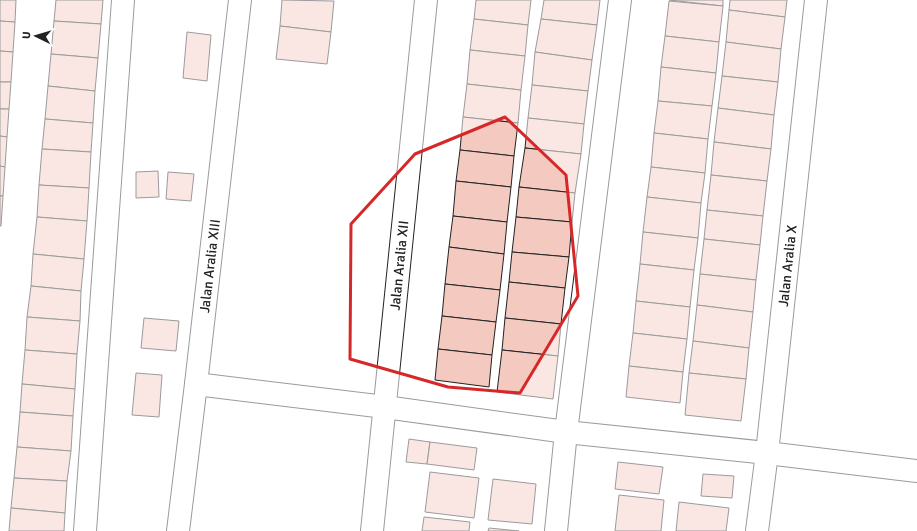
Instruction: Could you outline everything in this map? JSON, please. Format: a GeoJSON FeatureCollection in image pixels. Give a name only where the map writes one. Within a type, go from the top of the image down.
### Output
{"type":"FeatureCollection","features":[{"type":"Feature","properties":{"kind":"street"},"geometry":{"type":"LineString","coordinates":[[84,531],[123,0]]}},
{"type":"Feature","properties":{"kind":"street","name":"Jalan Aralia XIII"},"geometry":{"type":"LineString","coordinates":[[178,531],[240,0]]}},
{"type":"Feature","properties":{"kind":"street","name":"Jalan Aralia XII"},"geometry":{"type":"LineString","coordinates":[[372,531],[386,407],[426,0]]}},
{"type":"Feature","properties":{"kind":"street"},"geometry":{"type":"LineString","coordinates":[[556,531],[566,432],[620,0]]}},
{"type":"Feature","properties":{"kind":"street","name":"Jalan Aralia X"},"geometry":{"type":"LineString","coordinates":[[757,531],[767,453],[816,0]]}},
{"type":"Feature","properties":{"kind":"street"},"geometry":{"type":"LineString","coordinates":[[196,384],[386,407],[566,432],[767,453],[917,471]]}},
{"type":"Feature","properties":{"kind":"highlighted area"},"geometry":{"type":"Polygon","coordinates":[[[505,117],[566,175],[578,296],[520,393],[448,387],[350,359],[351,224],[415,154],[505,117]]]}},
{"type":"Feature","properties":{"kind":"building"},"geometry":{"type":"Polygon","coordinates":[[[0,0],[16,0],[15,22],[0,21],[0,0]]]}},
{"type":"Feature","properties":{"kind":"building"},"geometry":{"type":"Polygon","coordinates":[[[56,0],[103,0],[101,24],[54,21],[56,0]]]}},
{"type":"Feature","properties":{"kind":"building"},"geometry":{"type":"Polygon","coordinates":[[[282,0],[334,1],[331,32],[280,26],[282,0]]]}},
{"type":"Feature","properties":{"kind":"building"},"geometry":{"type":"Polygon","coordinates":[[[476,0],[531,0],[528,25],[474,19],[476,0]]]}},
{"type":"Feature","properties":{"kind":"building"},"geometry":{"type":"Polygon","coordinates":[[[544,0],[600,0],[597,25],[541,19],[544,0]]]}},
{"type":"Feature","properties":{"kind":"building"},"geometry":{"type":"Polygon","coordinates":[[[669,0],[723,0],[723,6],[669,0]]]}},
{"type":"Feature","properties":{"kind":"building"},"geometry":{"type":"Polygon","coordinates":[[[730,0],[787,0],[785,17],[729,10],[730,0]]]}},
{"type":"Feature","properties":{"kind":"building"},"geometry":{"type":"Polygon","coordinates":[[[669,1],[723,6],[719,42],[665,36],[669,1]]]}},
{"type":"Feature","properties":{"kind":"building"},"geometry":{"type":"Polygon","coordinates":[[[729,10],[785,17],[781,49],[726,42],[729,10]]]}},
{"type":"Feature","properties":{"kind":"building"},"geometry":{"type":"Polygon","coordinates":[[[474,19],[528,25],[525,56],[470,50],[474,19]]]}},
{"type":"Feature","properties":{"kind":"building"},"geometry":{"type":"Polygon","coordinates":[[[541,19],[597,25],[592,60],[535,52],[541,19]]]}},
{"type":"Feature","properties":{"kind":"building"},"geometry":{"type":"Polygon","coordinates":[[[0,21],[15,22],[13,52],[0,51],[0,21]]]}},
{"type":"Feature","properties":{"kind":"building"},"geometry":{"type":"Polygon","coordinates":[[[54,21],[101,24],[98,58],[51,54],[54,21]]]}},
{"type":"Feature","properties":{"kind":"building"},"geometry":{"type":"Polygon","coordinates":[[[280,26],[331,32],[327,64],[276,59],[280,26]]]}},
{"type":"Feature","properties":{"kind":"building"},"geometry":{"type":"Polygon","coordinates":[[[187,32],[211,35],[207,81],[183,78],[187,32]]]}},
{"type":"Feature","properties":{"kind":"building"},"geometry":{"type":"Polygon","coordinates":[[[665,36],[719,42],[716,73],[661,67],[665,36]]]}},
{"type":"Feature","properties":{"kind":"building"},"geometry":{"type":"Polygon","coordinates":[[[726,42],[781,49],[778,82],[722,76],[726,42]]]}},
{"type":"Feature","properties":{"kind":"building"},"geometry":{"type":"Polygon","coordinates":[[[470,50],[525,56],[521,90],[467,84],[470,50]]]}},
{"type":"Feature","properties":{"kind":"building"},"geometry":{"type":"Polygon","coordinates":[[[0,51],[13,52],[11,82],[0,82],[0,51]]]}},
{"type":"Feature","properties":{"kind":"building"},"geometry":{"type":"Polygon","coordinates":[[[535,52],[592,60],[588,91],[532,85],[535,52]]]}},
{"type":"Feature","properties":{"kind":"building"},"geometry":{"type":"Polygon","coordinates":[[[51,54],[98,58],[95,91],[48,86],[51,54]]]}},
{"type":"Feature","properties":{"kind":"building"},"geometry":{"type":"Polygon","coordinates":[[[661,67],[716,73],[712,106],[658,101],[661,67]]]}},
{"type":"Feature","properties":{"kind":"building"},"geometry":{"type":"Polygon","coordinates":[[[722,76],[778,82],[774,115],[718,108],[722,76]]]}},
{"type":"Feature","properties":{"kind":"building"},"geometry":{"type":"Polygon","coordinates":[[[0,82],[11,82],[9,109],[0,109],[0,82]]]}},
{"type":"Feature","properties":{"kind":"building"},"geometry":{"type":"Polygon","coordinates":[[[467,84],[521,90],[518,123],[463,117],[467,84]]]}},
{"type":"Feature","properties":{"kind":"building"},"geometry":{"type":"Polygon","coordinates":[[[532,85],[588,91],[584,124],[528,118],[532,85]]]}},
{"type":"Feature","properties":{"kind":"building"},"geometry":{"type":"Polygon","coordinates":[[[48,86],[95,91],[93,123],[45,119],[48,86]]]}},
{"type":"Feature","properties":{"kind":"building"},"geometry":{"type":"Polygon","coordinates":[[[658,101],[712,106],[708,139],[654,133],[658,101]]]}},
{"type":"Feature","properties":{"kind":"building"},"geometry":{"type":"Polygon","coordinates":[[[718,108],[774,115],[771,149],[714,142],[718,108]]]}},
{"type":"Feature","properties":{"kind":"building"},"geometry":{"type":"Polygon","coordinates":[[[0,109],[9,109],[7,137],[0,136],[0,109]]]}},
{"type":"Feature","properties":{"kind":"building"},"geometry":{"type":"Polygon","coordinates":[[[463,117],[518,123],[514,156],[460,150],[463,117]]]}},
{"type":"Feature","properties":{"kind":"building"},"geometry":{"type":"Polygon","coordinates":[[[528,118],[584,124],[581,154],[525,148],[528,118]]]}},
{"type":"Feature","properties":{"kind":"building"},"geometry":{"type":"Polygon","coordinates":[[[45,119],[93,123],[91,152],[42,149],[45,119]]]}},
{"type":"Feature","properties":{"kind":"building"},"geometry":{"type":"Polygon","coordinates":[[[654,133],[708,139],[705,173],[651,167],[654,133]]]}},
{"type":"Feature","properties":{"kind":"building"},"geometry":{"type":"Polygon","coordinates":[[[0,136],[7,137],[5,167],[0,166],[0,136]]]}},
{"type":"Feature","properties":{"kind":"building"},"geometry":{"type":"Polygon","coordinates":[[[714,142],[771,149],[767,181],[711,175],[714,142]]]}},
{"type":"Feature","properties":{"kind":"building"},"geometry":{"type":"Polygon","coordinates":[[[525,148],[581,154],[575,193],[519,187],[525,148]]]}},
{"type":"Feature","properties":{"kind":"building"},"geometry":{"type":"Polygon","coordinates":[[[42,149],[91,152],[89,188],[39,185],[42,149]]]}},
{"type":"Feature","properties":{"kind":"building"},"geometry":{"type":"Polygon","coordinates":[[[460,150],[514,156],[511,187],[456,181],[460,150]]]}},
{"type":"Feature","properties":{"kind":"building"},"geometry":{"type":"Polygon","coordinates":[[[0,166],[5,167],[3,196],[0,196],[0,166]]]}},
{"type":"Feature","properties":{"kind":"building"},"geometry":{"type":"Polygon","coordinates":[[[651,167],[705,173],[701,203],[647,197],[651,167]]]}},
{"type":"Feature","properties":{"kind":"building"},"geometry":{"type":"Polygon","coordinates":[[[158,171],[159,197],[136,198],[136,172],[158,171]]]}},
{"type":"Feature","properties":{"kind":"building"},"geometry":{"type":"Polygon","coordinates":[[[168,172],[194,174],[191,201],[166,199],[168,172]]]}},
{"type":"Feature","properties":{"kind":"building"},"geometry":{"type":"Polygon","coordinates":[[[711,175],[767,181],[763,216],[707,210],[711,175]]]}},
{"type":"Feature","properties":{"kind":"building"},"geometry":{"type":"Polygon","coordinates":[[[456,181],[511,187],[507,222],[453,216],[456,181]]]}},
{"type":"Feature","properties":{"kind":"building"},"geometry":{"type":"Polygon","coordinates":[[[39,185],[89,188],[87,221],[37,217],[39,185]]]}},
{"type":"Feature","properties":{"kind":"building"},"geometry":{"type":"Polygon","coordinates":[[[519,187],[575,193],[572,222],[516,217],[519,187]]]}},
{"type":"Feature","properties":{"kind":"building"},"geometry":{"type":"Polygon","coordinates":[[[0,196],[3,196],[1,226],[0,226],[0,196]]]}},
{"type":"Feature","properties":{"kind":"building"},"geometry":{"type":"Polygon","coordinates":[[[647,197],[701,203],[698,238],[643,232],[647,197]]]}},
{"type":"Feature","properties":{"kind":"building"},"geometry":{"type":"Polygon","coordinates":[[[707,210],[763,216],[760,245],[704,239],[707,210]]]}},
{"type":"Feature","properties":{"kind":"building"},"geometry":{"type":"Polygon","coordinates":[[[453,216],[507,222],[504,254],[449,247],[453,216]]]}},
{"type":"Feature","properties":{"kind":"building"},"geometry":{"type":"Polygon","coordinates":[[[37,217],[87,221],[84,259],[33,254],[37,217]]]}},
{"type":"Feature","properties":{"kind":"building"},"geometry":{"type":"Polygon","coordinates":[[[516,217],[572,222],[569,257],[512,252],[516,217]]]}},
{"type":"Feature","properties":{"kind":"building"},"geometry":{"type":"Polygon","coordinates":[[[643,232],[698,238],[694,270],[640,264],[643,232]]]}},
{"type":"Feature","properties":{"kind":"building"},"geometry":{"type":"Polygon","coordinates":[[[704,239],[760,245],[756,280],[700,274],[704,239]]]}},
{"type":"Feature","properties":{"kind":"building"},"geometry":{"type":"Polygon","coordinates":[[[449,247],[504,254],[500,290],[445,284],[449,247]]]}},
{"type":"Feature","properties":{"kind":"building"},"geometry":{"type":"Polygon","coordinates":[[[512,252],[569,257],[565,288],[509,282],[512,252]]]}},
{"type":"Feature","properties":{"kind":"building"},"geometry":{"type":"Polygon","coordinates":[[[33,254],[84,259],[81,291],[31,286],[33,254]]]}},
{"type":"Feature","properties":{"kind":"building"},"geometry":{"type":"Polygon","coordinates":[[[640,264],[694,270],[690,307],[636,301],[640,264]]]}},
{"type":"Feature","properties":{"kind":"building"},"geometry":{"type":"Polygon","coordinates":[[[700,274],[756,280],[753,312],[697,305],[700,274]]]}},
{"type":"Feature","properties":{"kind":"building"},"geometry":{"type":"Polygon","coordinates":[[[509,282],[565,288],[561,324],[505,318],[509,282]]]}},
{"type":"Feature","properties":{"kind":"building"},"geometry":{"type":"Polygon","coordinates":[[[445,284],[500,290],[496,322],[442,316],[445,284]]]}},
{"type":"Feature","properties":{"kind":"building"},"geometry":{"type":"Polygon","coordinates":[[[31,286],[81,291],[80,321],[27,317],[31,286]]]}},
{"type":"Feature","properties":{"kind":"building"},"geometry":{"type":"Polygon","coordinates":[[[636,301],[690,307],[687,339],[633,333],[636,301]]]}},
{"type":"Feature","properties":{"kind":"building"},"geometry":{"type":"Polygon","coordinates":[[[697,305],[753,312],[749,348],[693,341],[697,305]]]}},
{"type":"Feature","properties":{"kind":"building"},"geometry":{"type":"Polygon","coordinates":[[[442,316],[496,322],[492,355],[438,349],[442,316]]]}},
{"type":"Feature","properties":{"kind":"building"},"geometry":{"type":"Polygon","coordinates":[[[27,317],[80,321],[77,354],[25,350],[27,317]]]}},
{"type":"Feature","properties":{"kind":"building"},"geometry":{"type":"Polygon","coordinates":[[[144,318],[179,321],[176,351],[141,348],[144,318]]]}},
{"type":"Feature","properties":{"kind":"building"},"geometry":{"type":"Polygon","coordinates":[[[505,318],[561,324],[558,356],[502,350],[505,318]]]}},
{"type":"Feature","properties":{"kind":"building"},"geometry":{"type":"Polygon","coordinates":[[[633,333],[687,339],[683,372],[629,366],[633,333]]]}},
{"type":"Feature","properties":{"kind":"building"},"geometry":{"type":"Polygon","coordinates":[[[693,341],[749,348],[746,379],[689,373],[693,341]]]}},
{"type":"Feature","properties":{"kind":"building"},"geometry":{"type":"Polygon","coordinates":[[[438,349],[492,355],[489,387],[435,380],[438,349]]]}},
{"type":"Feature","properties":{"kind":"building"},"geometry":{"type":"Polygon","coordinates":[[[25,350],[77,354],[75,389],[22,384],[25,350]]]}},
{"type":"Feature","properties":{"kind":"building"},"geometry":{"type":"Polygon","coordinates":[[[502,350],[558,356],[553,399],[497,392],[502,350]]]}},
{"type":"Feature","properties":{"kind":"building"},"geometry":{"type":"Polygon","coordinates":[[[629,366],[683,372],[680,403],[626,397],[629,366]]]}},
{"type":"Feature","properties":{"kind":"building"},"geometry":{"type":"Polygon","coordinates":[[[136,373],[162,375],[159,417],[132,415],[136,373]]]}},
{"type":"Feature","properties":{"kind":"building"},"geometry":{"type":"Polygon","coordinates":[[[689,373],[746,379],[741,421],[685,415],[689,373]]]}},
{"type":"Feature","properties":{"kind":"building"},"geometry":{"type":"Polygon","coordinates":[[[22,384],[75,389],[73,416],[20,412],[22,384]]]}},
{"type":"Feature","properties":{"kind":"building"},"geometry":{"type":"Polygon","coordinates":[[[20,412],[73,416],[71,451],[17,447],[20,412]]]}},
{"type":"Feature","properties":{"kind":"building"},"geometry":{"type":"Polygon","coordinates":[[[409,439],[430,442],[427,464],[406,462],[409,439]]]}},
{"type":"Feature","properties":{"kind":"building"},"geometry":{"type":"Polygon","coordinates":[[[430,442],[477,448],[474,470],[427,464],[430,442]]]}},
{"type":"Feature","properties":{"kind":"building"},"geometry":{"type":"Polygon","coordinates":[[[17,447],[71,451],[67,481],[14,478],[17,447]]]}},
{"type":"Feature","properties":{"kind":"building"},"geometry":{"type":"Polygon","coordinates":[[[618,462],[663,467],[659,494],[615,489],[618,462]]]}},
{"type":"Feature","properties":{"kind":"building"},"geometry":{"type":"Polygon","coordinates":[[[430,472],[479,478],[474,518],[425,512],[430,472]]]}},
{"type":"Feature","properties":{"kind":"building"},"geometry":{"type":"Polygon","coordinates":[[[703,474],[734,476],[732,498],[701,496],[703,474]]]}},
{"type":"Feature","properties":{"kind":"building"},"geometry":{"type":"Polygon","coordinates":[[[14,478],[67,481],[65,513],[11,508],[14,478]]]}},
{"type":"Feature","properties":{"kind":"building"},"geometry":{"type":"Polygon","coordinates":[[[493,479],[536,484],[532,524],[488,520],[493,479]]]}},
{"type":"Feature","properties":{"kind":"building"},"geometry":{"type":"Polygon","coordinates":[[[619,495],[664,500],[661,531],[615,531],[619,495]]]}},
{"type":"Feature","properties":{"kind":"building"},"geometry":{"type":"Polygon","coordinates":[[[679,502],[729,508],[726,531],[676,531],[679,502]]]}},
{"type":"Feature","properties":{"kind":"building"},"geometry":{"type":"Polygon","coordinates":[[[11,508],[65,513],[64,531],[9,531],[11,508]]]}},
{"type":"Feature","properties":{"kind":"building"},"geometry":{"type":"Polygon","coordinates":[[[424,517],[470,522],[469,531],[422,531],[424,517]]]}},
{"type":"Feature","properties":{"kind":"building"},"geometry":{"type":"Polygon","coordinates":[[[489,528],[519,531],[488,531],[489,528]]]}}]}
